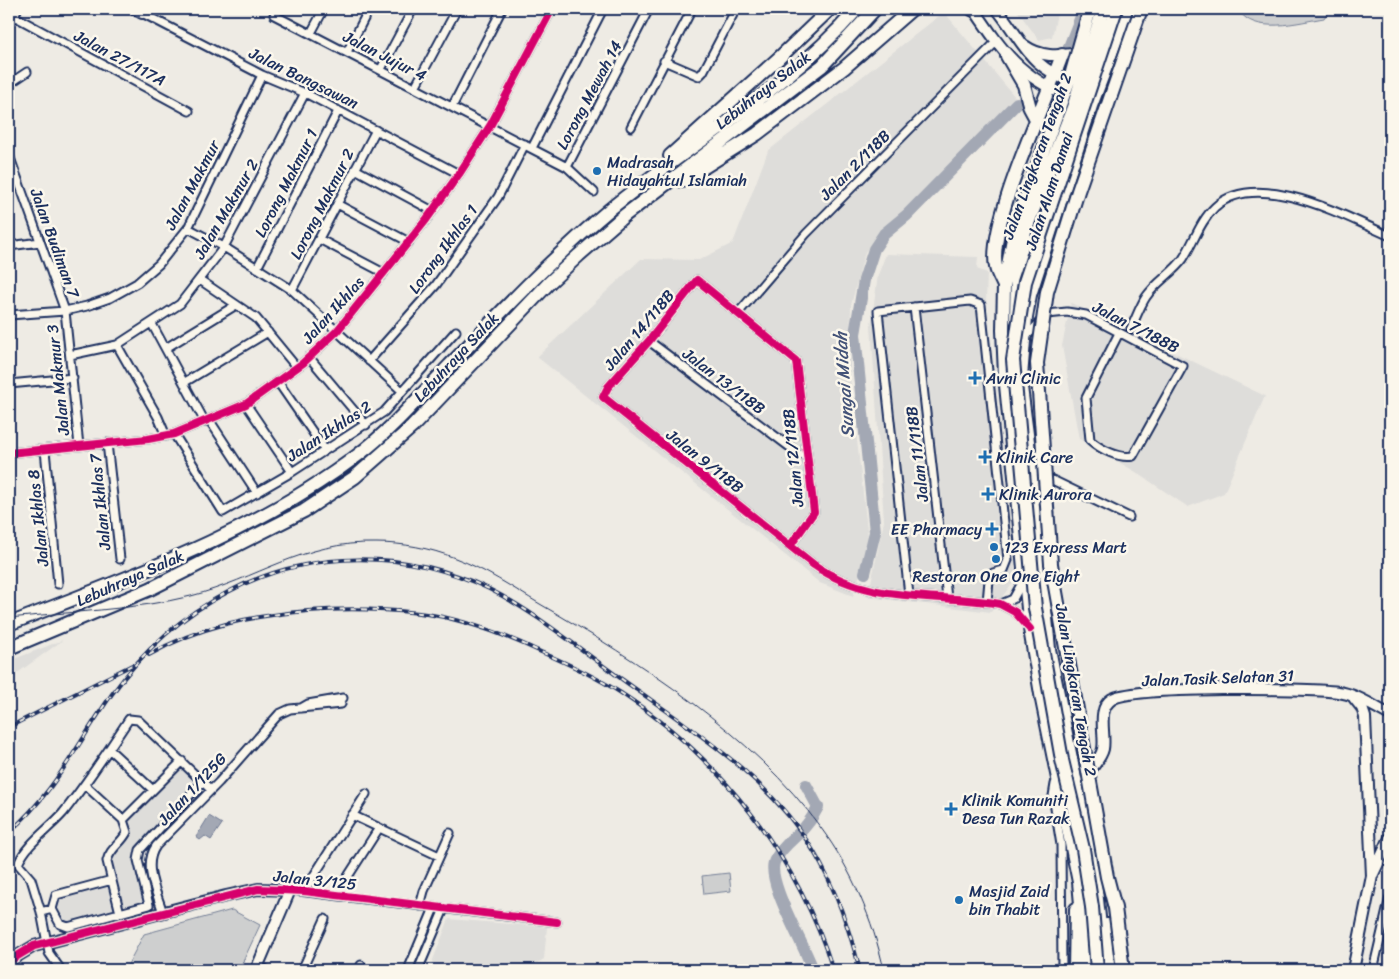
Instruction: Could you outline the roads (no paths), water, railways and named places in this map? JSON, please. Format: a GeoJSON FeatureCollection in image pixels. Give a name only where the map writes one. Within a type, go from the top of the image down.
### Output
{"type":"FeatureCollection","features":[{"type":"Feature","properties":{"kind":"highway"},"geometry":{"type":"LineString","coordinates":[[612,208],[779,58],[830,9]]}},
{"type":"Feature","properties":{"kind":"highway","name":"Lebuhraya Salak"},"geometry":{"type":"LineString","coordinates":[[9,624],[125,578],[248,525],[309,490],[360,454],[401,416],[539,272],[612,208],[781,83],[813,56],[857,9]]}},
{"type":"Feature","properties":{"kind":"highway","name":"Lebuhraya Salak"},"geometry":{"type":"LineString","coordinates":[[9,648],[150,589],[304,511],[355,477],[412,427],[550,282],[624,215],[822,66],[875,9]]}},
{"type":"Feature","properties":{"kind":"highway"},"geometry":{"type":"LineString","coordinates":[[893,24],[905,9]]}},
{"type":"Feature","properties":{"kind":"highway"},"geometry":{"type":"LineString","coordinates":[[624,215],[757,134],[844,68],[912,9]]}},
{"type":"Feature","properties":{"kind":"highway","name":"Jalan Lingkaran Tengah 2"},"geometry":{"type":"LineString","coordinates":[[1087,970],[1079,882],[1030,630],[1004,358],[1004,286],[1090,9]]}},
{"type":"Feature","properties":{"kind":"highway","name":"Jalan Lingkaran Tengah 2"},"geometry":{"type":"LineString","coordinates":[[1103,9],[1074,105],[1020,230],[1015,298],[1021,389],[1032,472],[1049,649],[1082,810],[1099,912],[1105,970]]}},
{"type":"Feature","properties":{"kind":"highway"},"geometry":{"type":"LineString","coordinates":[[1097,970],[1092,907],[1083,849],[1062,760],[1035,608],[1013,360],[1025,282],[1116,9]]}},
{"type":"Feature","properties":{"kind":"highway"},"geometry":{"type":"LineString","coordinates":[[1124,970],[1115,908],[1107,877],[1051,564],[1037,362],[1047,292],[1078,190],[1141,9]]}},
{"type":"Feature","properties":{"kind":"highway"},"geometry":{"type":"LineString","coordinates":[[1004,286],[996,266],[999,229],[1007,198],[1062,55]]}},
{"type":"Feature","properties":{"kind":"highway"},"geometry":{"type":"LineString","coordinates":[[1007,56],[1024,85],[1030,108],[1037,121]]}},
{"type":"Feature","properties":{"kind":"highway"},"geometry":{"type":"LineString","coordinates":[[1075,970],[1076,912],[1079,882]]}},
{"type":"Feature","properties":{"kind":"highway"},"geometry":{"type":"LineString","coordinates":[[1099,912],[1106,921],[1110,933],[1116,970]]}},
{"type":"Feature","properties":{"kind":"street","name":"Jalan Jujur 4"},"geometry":{"type":"LineString","coordinates":[[278,9],[274,15],[490,126]]}},
{"type":"Feature","properties":{"kind":"street"},"geometry":{"type":"LineString","coordinates":[[311,33],[324,9]]}},
{"type":"Feature","properties":{"kind":"street"},"geometry":{"type":"LineString","coordinates":[[347,52],[369,9]]}},
{"type":"Feature","properties":{"kind":"street"},"geometry":{"type":"LineString","coordinates":[[381,69],[413,9]]}},
{"type":"Feature","properties":{"kind":"street"},"geometry":{"type":"LineString","coordinates":[[415,87],[456,9]]}},
{"type":"Feature","properties":{"kind":"street"},"geometry":{"type":"LineString","coordinates":[[452,106],[502,9]]}},
{"type":"Feature","properties":{"kind":"street","name":"Jalan Ikhlas"},"geometry":{"type":"LineString","coordinates":[[9,452],[45,450],[170,435],[208,422],[246,404],[278,382],[309,357],[337,331],[409,242],[459,174],[490,126],[552,9]]}},
{"type":"Feature","properties":{"kind":"street","name":"Lorong Ikhlas 1"},"geometry":{"type":"LineString","coordinates":[[369,361],[436,285],[498,197],[603,9]]}},
{"type":"Feature","properties":{"kind":"street","name":"Lorong Mewah 14"},"geometry":{"type":"LineString","coordinates":[[567,167],[649,9]]}},
{"type":"Feature","properties":{"kind":"street"},"geometry":{"type":"LineString","coordinates":[[632,127],[692,9]]}},
{"type":"Feature","properties":{"kind":"street"},"geometry":{"type":"LineString","coordinates":[[664,61],[699,76],[703,72],[736,9]]}},
{"type":"Feature","properties":{"kind":"street"},"geometry":{"type":"LineString","coordinates":[[973,9],[1007,56],[1033,80],[1092,106]]}},
{"type":"Feature","properties":{"kind":"street"},"geometry":{"type":"LineString","coordinates":[[997,9],[1032,59],[1055,76],[1097,94]]}},
{"type":"Feature","properties":{"kind":"street"},"geometry":{"type":"LineString","coordinates":[[1020,43],[1034,53],[1045,56],[1086,52],[1095,48],[1102,40],[1111,9]]}},
{"type":"Feature","properties":{"kind":"street","name":"Jalan Alam Damai"},"geometry":{"type":"LineString","coordinates":[[1021,389],[1025,339],[1032,293],[1092,106],[1129,9]]}},
{"type":"Feature","properties":{"kind":"street","name":"Jalan Bangsawan"},"geometry":{"type":"LineString","coordinates":[[139,10],[262,75],[305,93],[459,174]]}},
{"type":"Feature","properties":{"kind":"street","name":"Jalan 27/117A"},"geometry":{"type":"LineString","coordinates":[[12,14],[189,111]]}},
{"type":"Feature","properties":{"kind":"street","name":"Jalan 2/118B"},"geometry":{"type":"LineString","coordinates":[[739,312],[806,234],[996,42]]}},
{"type":"Feature","properties":{"kind":"street"},"geometry":{"type":"LineString","coordinates":[[9,84],[27,72]]}},
{"type":"Feature","properties":{"kind":"street","name":"Jalan Makmur"},"geometry":{"type":"LineString","coordinates":[[9,315],[65,311],[110,298],[137,283],[159,264],[188,228],[262,75]]}},
{"type":"Feature","properties":{"kind":"street","name":"Jalan Makmur 2"},"geometry":{"type":"LineString","coordinates":[[70,355],[117,345],[180,304],[224,247],[305,93]]}},
{"type":"Feature","properties":{"kind":"street","name":"Lorong Makmur 1"},"geometry":{"type":"LineString","coordinates":[[258,268],[338,111]]}},
{"type":"Feature","properties":{"kind":"street","name":"Lorong Mewah 14"},"geometry":{"type":"LineString","coordinates":[[490,126],[567,167],[594,192]]}},
{"type":"Feature","properties":{"kind":"street","name":"Lorong Makmur 2"},"geometry":{"type":"LineString","coordinates":[[292,290],[376,130]]}},
{"type":"Feature","properties":{"kind":"street","name":"Jalan Budiman 7"},"geometry":{"type":"LineString","coordinates":[[9,155],[65,311]]}},
{"type":"Feature","properties":{"kind":"street"},"geometry":{"type":"LineString","coordinates":[[355,169],[433,211]]}},
{"type":"Feature","properties":{"kind":"street"},"geometry":{"type":"LineString","coordinates":[[1131,328],[1146,296],[1182,261],[1202,224],[1214,208],[1225,200],[1240,194],[1275,194],[1304,201],[1390,236]]}},
{"type":"Feature","properties":{"kind":"street"},"geometry":{"type":"LineString","coordinates":[[337,204],[409,242]]}},
{"type":"Feature","properties":{"kind":"street"},"geometry":{"type":"LineString","coordinates":[[188,228],[224,247],[292,290],[402,391]]}},
{"type":"Feature","properties":{"kind":"street"},"geometry":{"type":"LineString","coordinates":[[319,239],[384,273]]}},
{"type":"Feature","properties":{"kind":"street"},"geometry":{"type":"LineString","coordinates":[[9,246],[40,242]]}},
{"type":"Feature","properties":{"kind":"street"},"geometry":{"type":"LineString","coordinates":[[200,280],[256,318],[293,363]]}},
{"type":"Feature","properties":{"kind":"street","name":"Jalan 14/118B"},"geometry":{"type":"LineString","coordinates":[[604,397],[608,387],[650,341],[697,280],[739,312]]}},
{"type":"Feature","properties":{"kind":"street"},"geometry":{"type":"LineString","coordinates":[[1025,339],[1047,314],[1034,304],[1032,293]]}},
{"type":"Feature","properties":{"kind":"street"},"geometry":{"type":"LineString","coordinates":[[909,595],[878,311],[970,301],[981,305],[1008,560],[1004,570],[993,573],[989,580],[987,602]]}},
{"type":"Feature","properties":{"kind":"street"},"geometry":{"type":"LineString","coordinates":[[166,348],[236,305]]}},
{"type":"Feature","properties":{"kind":"street","name":"Jalan 11/118B"},"geometry":{"type":"LineString","coordinates":[[914,307],[947,598]]}},
{"type":"Feature","properties":{"kind":"street","name":"Jalan Makmur 3"},"geometry":{"type":"LineString","coordinates":[[65,311],[79,446]]}},
{"type":"Feature","properties":{"kind":"street","name":"Jalan 12/118B"},"geometry":{"type":"LineString","coordinates":[[739,312],[796,361],[814,512],[790,546]]}},
{"type":"Feature","properties":{"kind":"street","name":"Jalan 7/188B"},"geometry":{"type":"LineString","coordinates":[[1047,314],[1076,312],[1119,333],[1183,366],[1133,456],[1125,458],[1102,448],[1090,440],[1086,398],[1119,333]]}},
{"type":"Feature","properties":{"kind":"street"},"geometry":{"type":"LineString","coordinates":[[152,324],[208,422],[257,493]]}},
{"type":"Feature","properties":{"kind":"street","name":"Jalan Ikhlas 2"},"geometry":{"type":"LineString","coordinates":[[170,435],[223,512],[292,472],[384,412],[456,331]]}},
{"type":"Feature","properties":{"kind":"street"},"geometry":{"type":"LineString","coordinates":[[185,382],[268,332]]}},
{"type":"Feature","properties":{"kind":"street","name":"Jalan 13/118B"},"geometry":{"type":"LineString","coordinates":[[650,341],[738,411],[799,454],[807,456]]}},
{"type":"Feature","properties":{"kind":"street"},"geometry":{"type":"LineString","coordinates":[[117,345],[170,435]]}},
{"type":"Feature","properties":{"kind":"street"},"geometry":{"type":"LineString","coordinates":[[309,357],[366,425]]}},
{"type":"Feature","properties":{"kind":"street"},"geometry":{"type":"LineString","coordinates":[[9,384],[73,378]]}},
{"type":"Feature","properties":{"kind":"street"},"geometry":{"type":"LineString","coordinates":[[278,382],[325,450]]}},
{"type":"Feature","properties":{"kind":"street","name":"Jalan 9/118B"},"geometry":{"type":"LineString","coordinates":[[604,397],[790,546],[839,581],[858,588],[1000,604]]}},
{"type":"Feature","properties":{"kind":"street"},"geometry":{"type":"LineString","coordinates":[[246,404],[292,472]]}},
{"type":"Feature","properties":{"kind":"street","name":"Jalan Ikhlas 7"},"geometry":{"type":"LineString","coordinates":[[107,443],[120,559]]}},
{"type":"Feature","properties":{"kind":"street","name":"Jalan Ikhlas 8"},"geometry":{"type":"LineString","coordinates":[[45,450],[58,584]]}},
{"type":"Feature","properties":{"kind":"street"},"geometry":{"type":"LineString","coordinates":[[1032,472],[1047,476],[1130,517]]}},
{"type":"Feature","properties":{"kind":"street"},"geometry":{"type":"LineString","coordinates":[[1000,604],[1013,600],[1025,575]]}},
{"type":"Feature","properties":{"kind":"street"},"geometry":{"type":"LineString","coordinates":[[1000,604],[1015,612],[1030,630]]}},
{"type":"Feature","properties":{"kind":"street","name":"Jalan Tasik Selatan 31"},"geometry":{"type":"LineString","coordinates":[[1082,810],[1085,782],[1103,750],[1102,718],[1106,706],[1111,700],[1121,696],[1166,691],[1296,690],[1340,692],[1390,715]]}},
{"type":"Feature","properties":{"kind":"street"},"geometry":{"type":"LineString","coordinates":[[1352,696],[1362,708],[1365,717],[1372,876]]}},
{"type":"Feature","properties":{"kind":"street","name":"Jalan 1/125G"},"geometry":{"type":"LineString","coordinates":[[163,913],[150,873],[151,852],[211,790],[271,722],[283,712],[340,701]]}},
{"type":"Feature","properties":{"kind":"street"},"geometry":{"type":"LineString","coordinates":[[61,970],[49,953],[32,879],[18,864],[23,852],[61,815],[85,785],[129,718],[138,720],[211,790]]}},
{"type":"Feature","properties":{"kind":"street"},"geometry":{"type":"LineString","coordinates":[[109,749],[152,790]]}},
{"type":"Feature","properties":{"kind":"street"},"geometry":{"type":"LineString","coordinates":[[1070,751],[1083,762],[1094,764]]}},
{"type":"Feature","properties":{"kind":"street"},"geometry":{"type":"LineString","coordinates":[[123,820],[182,761]]}},
{"type":"Feature","properties":{"kind":"street"},"geometry":{"type":"LineString","coordinates":[[1057,776],[1053,796],[1060,845],[1062,970]]}},
{"type":"Feature","properties":{"kind":"street"},"geometry":{"type":"LineString","coordinates":[[112,880],[56,895],[52,909],[60,924],[68,927],[150,904],[138,860],[140,850],[202,782]]}},
{"type":"Feature","properties":{"kind":"street"},"geometry":{"type":"LineString","coordinates":[[85,785],[123,820],[127,832],[124,839],[108,852],[106,861],[120,913]]}},
{"type":"Feature","properties":{"kind":"street"},"geometry":{"type":"LineString","coordinates":[[304,891],[366,794]]}},
{"type":"Feature","properties":{"kind":"street"},"geometry":{"type":"LineString","coordinates":[[352,815],[439,856]]}},
{"type":"Feature","properties":{"kind":"street"},"geometry":{"type":"LineString","coordinates":[[345,881],[379,828]]}},
{"type":"Feature","properties":{"kind":"street"},"geometry":{"type":"LineString","coordinates":[[420,906],[424,891],[450,833]]}},
{"type":"Feature","properties":{"kind":"street"},"geometry":{"type":"LineString","coordinates":[[1352,970],[1372,876],[1390,838]]}},
{"type":"Feature","properties":{"kind":"street","name":"Jalan 3/125"},"geometry":{"type":"LineString","coordinates":[[9,961],[27,948],[258,889],[304,891],[557,922]]}},
{"type":"Feature","properties":{"kind":"street"},"geometry":{"type":"LineString","coordinates":[[260,969],[290,890]]}},
{"type":"Feature","properties":{"kind":"street"},"geometry":{"type":"LineString","coordinates":[[1373,970],[1388,918],[1390,897]]}},
{"type":"Feature","properties":{"kind":"street"},"geometry":{"type":"LineString","coordinates":[[408,970],[434,908]]}},
{"type":"Feature","properties":{"kind":"street"},"geometry":{"type":"LineString","coordinates":[[41,912],[52,909]]}},
{"type":"Feature","properties":{"kind":"street"},"geometry":{"type":"LineString","coordinates":[[418,970],[444,909]]}},
{"type":"Feature","properties":{"kind":"street"},"geometry":{"type":"LineString","coordinates":[[302,970],[325,919]]}},
{"type":"Feature","properties":{"kind":"waterway","name":"Sungai Midah"},"geometry":{"type":"LineString","coordinates":[[1069,47],[1084,9]]}},
{"type":"Feature","properties":{"kind":"waterway","name":"Sungai Midah"},"geometry":{"type":"LineString","coordinates":[[865,573],[875,532],[855,334],[864,280],[874,249],[884,234],[907,215],[1017,103]]}},
{"type":"Feature","properties":{"kind":"waterway","name":"Sungai Midah"},"geometry":{"type":"LineString","coordinates":[[806,785],[818,807],[804,828],[779,854],[773,869],[780,897],[813,970]]}},
{"type":"Feature","properties":{"kind":"tram line"},"geometry":{"type":"LineString","coordinates":[[9,618],[124,608],[169,601],[215,589],[303,554],[350,544],[406,545],[436,551],[466,562],[499,579],[617,650],[692,702],[729,731],[762,762],[794,794],[821,828],[852,878],[874,933],[884,970]]}},
{"type":"Feature","properties":{"kind":"railway"},"geometry":{"type":"LineString","coordinates":[[9,832],[25,817],[53,784],[124,678],[150,649],[194,612],[228,592],[259,578],[291,568],[358,559],[392,561],[458,576],[507,599],[558,632],[728,756],[775,800],[796,825],[814,852],[829,880],[841,910],[860,970]]}},
{"type":"Feature","properties":{"kind":"railway"},"geometry":{"type":"LineString","coordinates":[[149,655],[187,637],[246,619],[308,611],[364,609],[419,613],[451,619],[497,633],[562,661],[612,687],[657,719],[691,748],[722,779],[777,850],[799,888],[818,929],[833,970]]}},
{"type":"Feature","properties":{"kind":"railway"},"geometry":{"type":"LineString","coordinates":[[9,727],[132,665]]}},
{"type":"Feature","properties":{"kind":"place","name":"Madrasah Hidayahtul Islamiah"},"geometry":{"type":"Point","coordinates":[597,171]}},
{"type":"Feature","properties":{"kind":"place","name":"Avni Clinic"},"geometry":{"type":"Point","coordinates":[975,378]}},
{"type":"Feature","properties":{"kind":"place","name":"Klinik Care"},"geometry":{"type":"Point","coordinates":[985,457]}},
{"type":"Feature","properties":{"kind":"place","name":"Klinik Aurora"},"geometry":{"type":"Point","coordinates":[988,494]}},
{"type":"Feature","properties":{"kind":"place","name":"EE Pharmacy"},"geometry":{"type":"Point","coordinates":[992,529]}},
{"type":"Feature","properties":{"kind":"place","name":"123 Express Mart"},"geometry":{"type":"Point","coordinates":[994,547]}},
{"type":"Feature","properties":{"kind":"place","name":"Restoran One One Eight"},"geometry":{"type":"Point","coordinates":[996,559]}},
{"type":"Feature","properties":{"kind":"place","name":"Klinik Komuniti Desa Tun Razak"},"geometry":{"type":"Point","coordinates":[951,809]}},
{"type":"Feature","properties":{"kind":"place","name":"Masjid Zaid bin Thabit"},"geometry":{"type":"Point","coordinates":[959,900]}}]}
